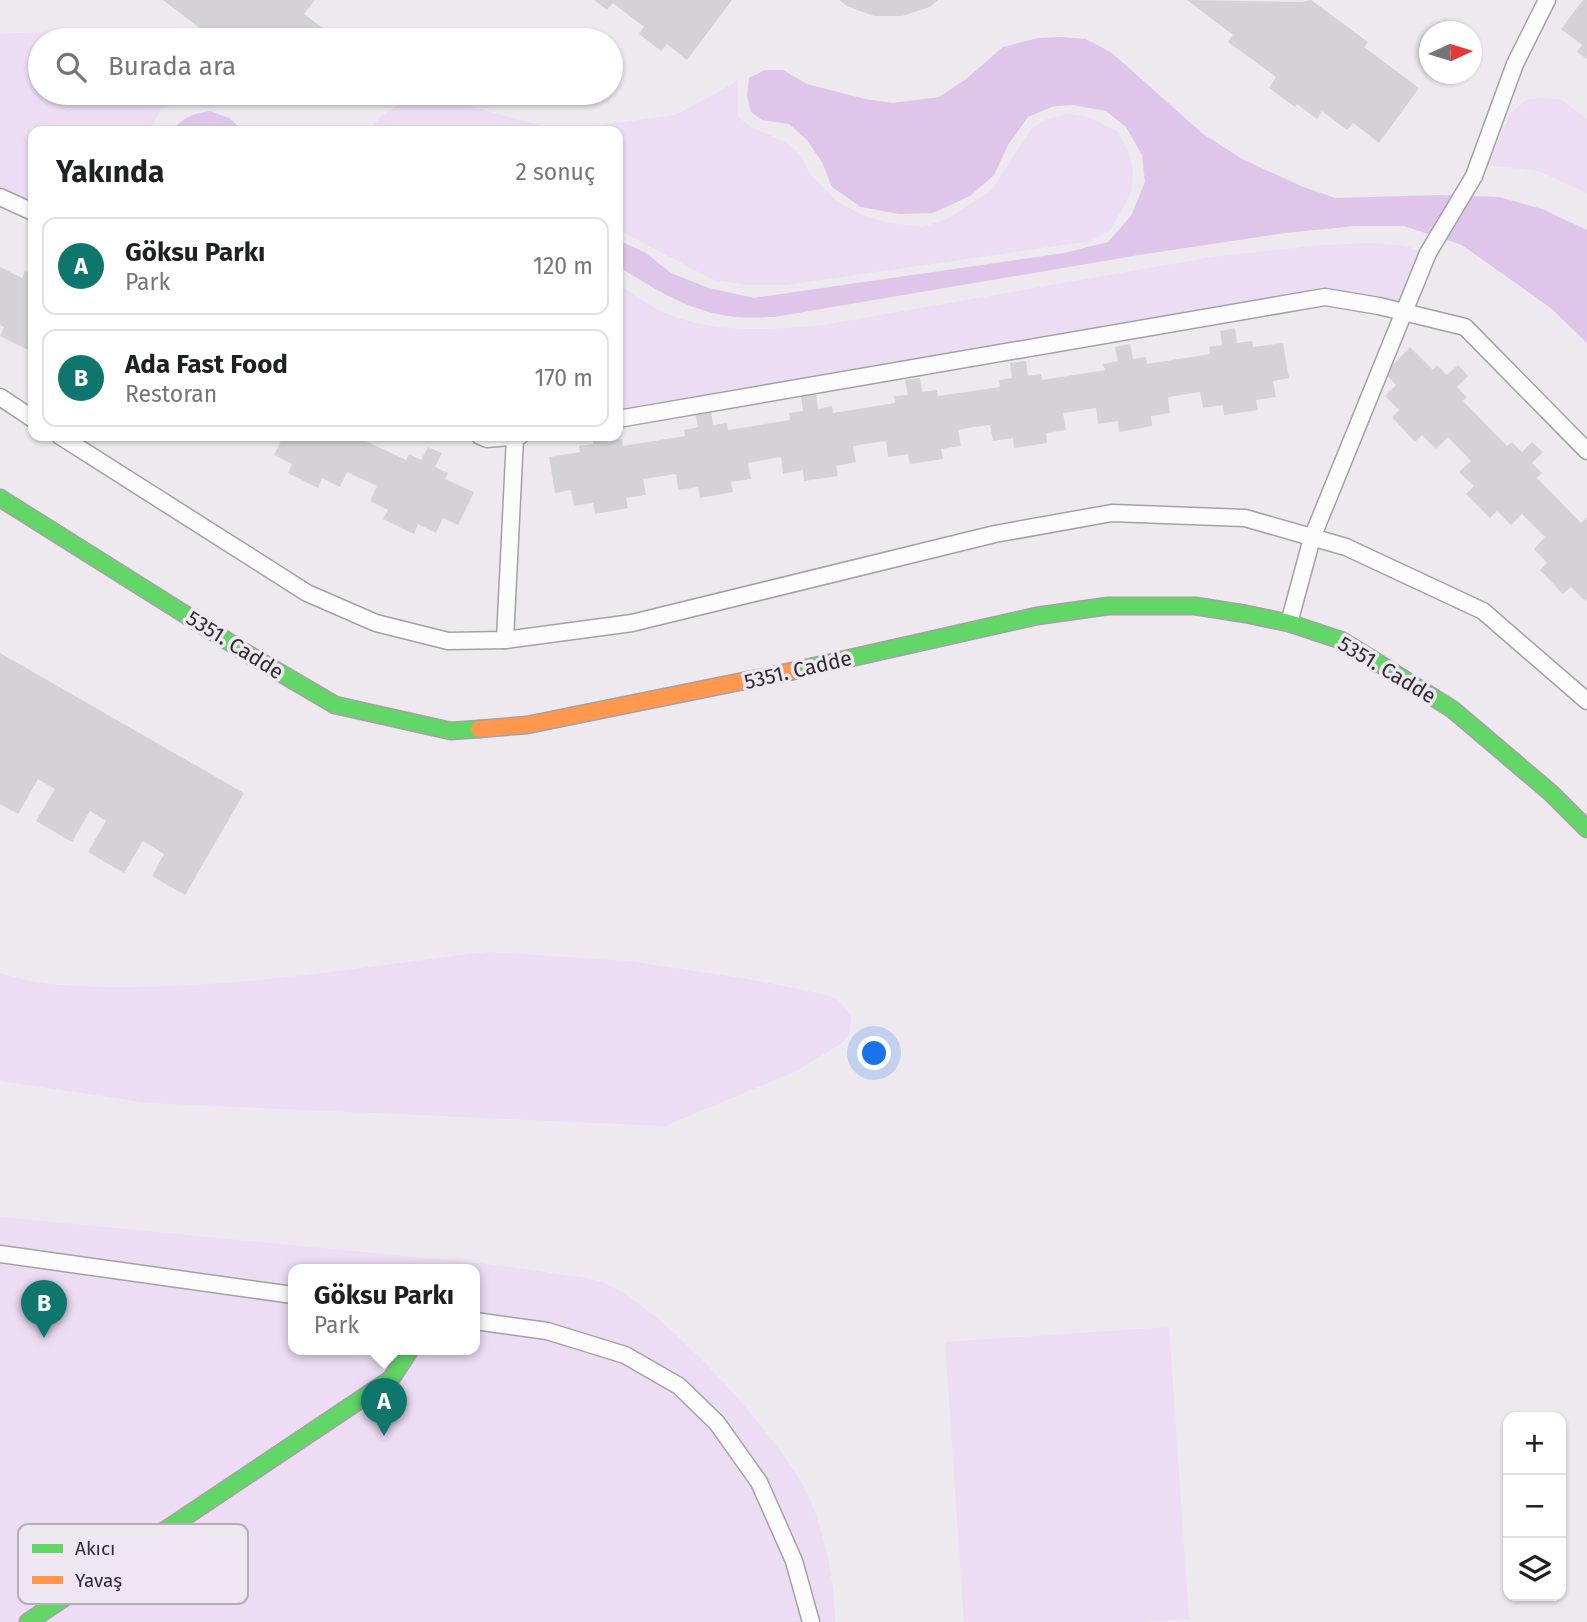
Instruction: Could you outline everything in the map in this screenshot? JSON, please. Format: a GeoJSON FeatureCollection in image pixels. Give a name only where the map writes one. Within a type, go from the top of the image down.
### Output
{"type":"FeatureCollection","features":[{"type":"Feature","properties":{"kind":"street","name":"5351. Cadde"},"geometry":{"type":"LineString","coordinates":[[0,498],[248,654],[335,705],[451,731],[527,725],[738,684],[1037,616],[1108,606],[1195,606],[1247,614],[1289,623],[1343,641],[1452,709],[1551,793],[1587,829]]}},
{"type":"Feature","properties":{"kind":"street"},"geometry":{"type":"LineString","coordinates":[[174,1524],[391,1379],[407,1355]]}},
{"type":"Feature","properties":{"kind":"street"},"geometry":{"type":"LineString","coordinates":[[28,1622],[55,1604]]}},
{"type":"Feature","properties":{"kind":"lane"},"geometry":{"type":"LineString","coordinates":[[1289,623],[1312,538],[1404,312],[1435,243],[1468,187],[1515,64],[1547,0]]}},
{"type":"Feature","properties":{"kind":"lane"},"geometry":{"type":"LineString","coordinates":[[0,197],[28,210]]}},
{"type":"Feature","properties":{"kind":"lane"},"geometry":{"type":"LineString","coordinates":[[623,418],[1325,297],[1465,327],[1587,451]]}},
{"type":"Feature","properties":{"kind":"lane"},"geometry":{"type":"LineString","coordinates":[[0,397],[28,416]]}},
{"type":"Feature","properties":{"kind":"lane"},"geometry":{"type":"LineString","coordinates":[[68,441],[307,593],[376,623],[448,641],[505,640],[632,623],[995,534],[1112,513],[1245,518],[1346,547],[1483,611],[1587,701]]}},
{"type":"Feature","properties":{"kind":"lane"},"geometry":{"type":"LineString","coordinates":[[505,640],[518,441]]}},
{"type":"Feature","properties":{"kind":"lane"},"geometry":{"type":"LineString","coordinates":[[0,1254],[288,1294]]}},
{"type":"Feature","properties":{"kind":"lane"},"geometry":{"type":"LineString","coordinates":[[480,1322],[547,1331],[625,1354],[680,1386],[717,1423],[759,1482],[794,1560],[811,1622]]}},
{"type":"Feature","properties":{"kind":"shaded area"},"geometry":{"type":"Polygon","coordinates":[[[28,33],[28,105],[171,105],[161,109],[152,126],[28,126],[28,210],[0,197],[0,34],[28,33]]]}},
{"type":"Feature","properties":{"kind":"shaded area"},"geometry":{"type":"Polygon","coordinates":[[[1038,38],[1086,39],[1112,53],[1203,134],[1244,160],[1335,198],[1440,195],[1499,197],[1542,209],[1587,230],[1587,343],[1552,309],[1462,245],[1404,226],[1355,226],[1285,233],[774,317],[736,317],[704,311],[660,291],[623,269],[623,242],[646,253],[671,273],[709,288],[754,298],[1064,253],[1108,242],[1131,216],[1145,182],[1142,155],[1126,127],[1106,111],[1073,105],[1054,106],[1028,117],[1008,145],[994,175],[970,196],[933,213],[899,214],[861,207],[832,187],[822,162],[806,139],[789,124],[762,120],[751,112],[747,96],[749,78],[765,70],[783,70],[807,84],[865,99],[893,103],[939,97],[966,79],[1003,47],[1038,38]]]}},
{"type":"Feature","properties":{"kind":"shaded area"},"geometry":{"type":"Polygon","coordinates":[[[738,80],[738,117],[751,127],[785,142],[801,155],[810,174],[835,200],[862,215],[889,223],[923,227],[949,218],[992,190],[1031,129],[1047,119],[1068,114],[1089,117],[1118,132],[1129,153],[1133,172],[1131,192],[1110,231],[1091,241],[786,285],[750,285],[714,280],[623,233],[623,126],[595,126],[675,115],[738,80]]]}},
{"type":"Feature","properties":{"kind":"shaded area"},"geometry":{"type":"Polygon","coordinates":[[[1526,100],[1562,100],[1587,119],[1587,193],[1538,171],[1487,165],[1511,113],[1526,100]]]}},
{"type":"Feature","properties":{"kind":"shaded area"},"geometry":{"type":"Polygon","coordinates":[[[399,105],[469,105],[545,126],[373,126],[382,115],[399,105]]]}},
{"type":"Feature","properties":{"kind":"shaded area"},"geometry":{"type":"Polygon","coordinates":[[[210,111],[229,118],[238,126],[177,126],[188,117],[210,111]]]}},
{"type":"Feature","properties":{"kind":"shaded area"},"geometry":{"type":"Polygon","coordinates":[[[1372,243],[1405,246],[1428,253],[1404,312],[1325,297],[623,418],[623,288],[659,310],[699,324],[740,329],[782,328],[823,325],[1212,257],[1322,245],[1372,243]]]}},
{"type":"Feature","properties":{"kind":"shaded area"},"geometry":{"type":"Polygon","coordinates":[[[488,952],[628,961],[748,979],[827,995],[838,1000],[851,1016],[850,1033],[842,1043],[796,1071],[665,1126],[149,1103],[0,1081],[0,973],[29,981],[60,985],[167,986],[259,980],[488,952]]]}},
{"type":"Feature","properties":{"kind":"shaded area"},"geometry":{"type":"Polygon","coordinates":[[[0,1217],[481,1264],[519,1268],[599,1281],[624,1294],[682,1340],[740,1400],[786,1460],[802,1484],[822,1533],[833,1588],[835,1622],[0,1622],[0,1217]]]}},
{"type":"Feature","properties":{"kind":"shaded area"},"geometry":{"type":"Polygon","coordinates":[[[1169,1327],[1189,1619],[1142,1622],[964,1622],[945,1342],[1169,1327]]]}},
{"type":"Feature","properties":{"kind":"building"},"geometry":{"type":"Polygon","coordinates":[[[163,0],[315,0],[304,14],[323,28],[200,28],[163,0]]]}},
{"type":"Feature","properties":{"kind":"building"},"geometry":{"type":"Polygon","coordinates":[[[594,0],[732,0],[687,60],[667,44],[661,51],[639,34],[644,27],[613,3],[607,10],[594,0]]]}},
{"type":"Feature","properties":{"kind":"building"},"geometry":{"type":"Polygon","coordinates":[[[839,0],[938,0],[930,7],[902,16],[874,16],[847,6],[839,0]]]}},
{"type":"Feature","properties":{"kind":"building"},"geometry":{"type":"Polygon","coordinates":[[[1187,0],[1311,0],[1368,42],[1364,47],[1419,88],[1379,143],[1353,123],[1347,130],[1322,111],[1317,119],[1269,88],[1276,77],[1228,42],[1233,35],[1187,0]]]}},
{"type":"Feature","properties":{"kind":"building"},"geometry":{"type":"Polygon","coordinates":[[[1583,0],[1587,0],[1587,59],[1577,52],[1582,45],[1561,29],[1583,0]]]}},
{"type":"Feature","properties":{"kind":"building"},"geometry":{"type":"Polygon","coordinates":[[[0,267],[22,278],[25,271],[28,272],[28,350],[0,336],[4,327],[0,325],[0,267]]]}},
{"type":"Feature","properties":{"kind":"building"},"geometry":{"type":"Polygon","coordinates":[[[1235,328],[1237,343],[1252,341],[1253,347],[1283,343],[1289,378],[1273,381],[1276,397],[1256,400],[1258,410],[1224,415],[1223,405],[1203,408],[1200,392],[1168,397],[1170,413],[1151,416],[1152,426],[1119,432],[1118,421],[1098,424],[1096,408],[1063,413],[1066,430],[1046,433],[1047,443],[1014,448],[1013,438],[993,441],[990,425],[974,427],[958,430],[961,446],[941,449],[943,459],[910,464],[908,454],[888,457],[886,441],[853,446],[856,462],[836,466],[838,476],[804,481],[803,470],[783,474],[781,457],[748,463],[751,479],[731,482],[733,492],[700,498],[698,487],[678,490],[676,474],[643,479],[646,495],[626,498],[628,508],[595,514],[593,503],[574,506],[571,490],[555,493],[549,457],[580,452],[579,446],[593,444],[593,441],[622,441],[623,446],[685,436],[684,430],[698,427],[695,413],[711,411],[713,425],[727,423],[728,430],[790,420],[789,413],[803,411],[801,396],[816,394],[818,409],[832,406],[833,413],[895,403],[894,396],[908,395],[905,380],[920,378],[922,392],[937,390],[938,396],[1000,387],[999,380],[1012,378],[1010,363],[1026,361],[1028,376],[1041,374],[1042,380],[1105,370],[1103,364],[1118,361],[1115,347],[1130,344],[1133,359],[1146,357],[1147,364],[1210,354],[1209,347],[1222,345],[1220,331],[1235,328]]]}},
{"type":"Feature","properties":{"kind":"building"},"geometry":{"type":"Polygon","coordinates":[[[1410,347],[1433,370],[1437,365],[1447,375],[1458,365],[1468,376],[1457,387],[1467,397],[1463,401],[1507,446],[1512,442],[1522,452],[1532,442],[1543,452],[1532,463],[1542,473],[1537,478],[1581,523],[1587,517],[1585,601],[1571,587],[1563,594],[1540,570],[1547,563],[1534,549],[1545,537],[1522,514],[1511,525],[1497,511],[1490,518],[1466,494],[1474,486],[1459,472],[1471,461],[1448,437],[1436,449],[1422,435],[1415,442],[1392,417],[1399,410],[1385,396],[1396,385],[1385,373],[1410,347]]]}},
{"type":"Feature","properties":{"kind":"building"},"geometry":{"type":"Polygon","coordinates":[[[281,441],[366,441],[406,460],[409,454],[421,460],[428,447],[442,453],[435,467],[448,473],[445,479],[474,492],[458,525],[443,518],[436,533],[418,524],[414,534],[383,519],[388,510],[370,501],[377,486],[347,472],[340,487],[322,478],[318,488],[288,473],[292,464],[274,455],[281,441]]]}},
{"type":"Feature","properties":{"kind":"building"},"geometry":{"type":"Polygon","coordinates":[[[0,653],[244,793],[185,895],[152,876],[164,854],[143,841],[124,873],[88,852],[106,821],[90,811],[72,842],[36,821],[55,789],[38,779],[18,814],[0,804],[0,653]]]}},
{"type":"Feature","properties":{"kind":"traffic: fast"},"geometry":{"type":"LineString","coordinates":[[0,498],[248,654],[335,705],[451,731],[479,729]]}},
{"type":"Feature","properties":{"kind":"traffic: fast"},"geometry":{"type":"LineString","coordinates":[[793,671],[1037,616],[1108,606],[1195,606],[1246,614],[1289,623],[1343,641],[1452,709],[1551,793],[1587,829]]}},
{"type":"Feature","properties":{"kind":"traffic: fast"},"geometry":{"type":"LineString","coordinates":[[174,1524],[391,1379],[407,1355]]}},
{"type":"Feature","properties":{"kind":"traffic: fast"},"geometry":{"type":"LineString","coordinates":[[28,1622],[55,1604]]}},
{"type":"Feature","properties":{"kind":"traffic: slow"},"geometry":{"type":"LineString","coordinates":[[479,729],[527,725],[793,671]]}},
{"type":"Feature","properties":{"kind":"place","name":"Ada Fast Food"},"geometry":{"type":"Point","coordinates":[44,1338]}},
{"type":"Feature","properties":{"kind":"place","name":"Göksu Parkı"},"geometry":{"type":"Point","coordinates":[384,1436]}}]}
